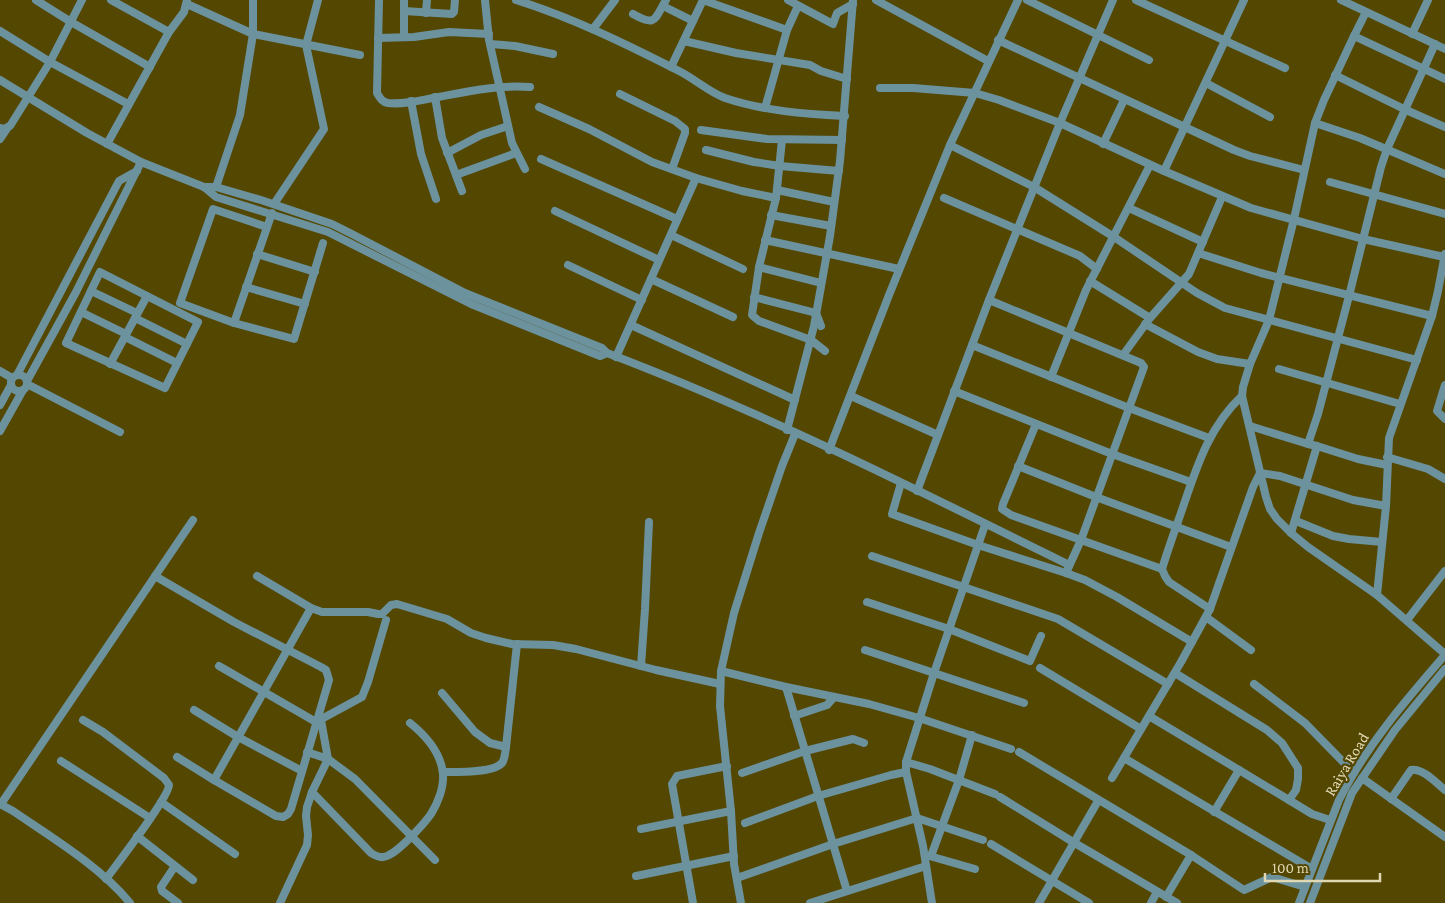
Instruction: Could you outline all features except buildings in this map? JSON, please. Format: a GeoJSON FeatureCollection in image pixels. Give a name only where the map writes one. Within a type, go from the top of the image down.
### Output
{"type":"FeatureCollection","features":[{"type":"Feature","properties":{"kind":"street"},"geometry":{"type":"LineString","coordinates":[[36,0],[150,67]]}},
{"type":"Feature","properties":{"kind":"street"},"geometry":{"type":"LineString","coordinates":[[0,139],[4,127],[28,98],[50,62],[82,0]]}},
{"type":"Feature","properties":{"kind":"street"},"geometry":{"type":"LineString","coordinates":[[110,0],[170,32]]}},
{"type":"Feature","properties":{"kind":"street"},"geometry":{"type":"LineString","coordinates":[[216,187],[240,115],[253,34],[253,0]]}},
{"type":"Feature","properties":{"kind":"street"},"geometry":{"type":"LineString","coordinates":[[274,204],[324,129],[306,45],[318,0]]}},
{"type":"Feature","properties":{"kind":"street"},"geometry":{"type":"LineString","coordinates":[[379,0],[377,93],[380,103],[411,101],[499,86],[530,87]]}},
{"type":"Feature","properties":{"kind":"street"},"geometry":{"type":"LineString","coordinates":[[404,0],[404,37]]}},
{"type":"Feature","properties":{"kind":"street"},"geometry":{"type":"LineString","coordinates":[[426,13],[427,0]]}},
{"type":"Feature","properties":{"kind":"street"},"geometry":{"type":"LineString","coordinates":[[404,11],[452,14],[454,12],[455,0]]}},
{"type":"Feature","properties":{"kind":"street"},"geometry":{"type":"LineString","coordinates":[[485,0],[488,34],[508,126],[516,153],[525,169]]}},
{"type":"Feature","properties":{"kind":"street"},"geometry":{"type":"LineString","coordinates":[[518,0],[593,29],[671,67],[724,97],[795,114],[844,116]]}},
{"type":"Feature","properties":{"kind":"street"},"geometry":{"type":"LineString","coordinates":[[593,29],[613,2],[603,0]]}},
{"type":"Feature","properties":{"kind":"street"},"geometry":{"type":"LineString","coordinates":[[671,67],[703,0],[787,30]]}},
{"type":"Feature","properties":{"kind":"street"},"geometry":{"type":"LineString","coordinates":[[788,0],[833,24],[837,13],[853,2]]}},
{"type":"Feature","properties":{"kind":"street"},"geometry":{"type":"LineString","coordinates":[[876,0],[988,60]]}},
{"type":"Feature","properties":{"kind":"street"},"geometry":{"type":"LineString","coordinates":[[829,450],[950,145],[988,60],[1018,0]]}},
{"type":"Feature","properties":{"kind":"street"},"geometry":{"type":"LineString","coordinates":[[1027,0],[1150,60]]}},
{"type":"Feature","properties":{"kind":"street"},"geometry":{"type":"LineString","coordinates":[[918,491],[954,391],[1034,186],[1113,0]]}},
{"type":"Feature","properties":{"kind":"street"},"geometry":{"type":"LineString","coordinates":[[1136,0],[1285,68]]}},
{"type":"Feature","properties":{"kind":"street"},"geometry":{"type":"LineString","coordinates":[[1164,172],[1244,0]]}},
{"type":"Feature","properties":{"kind":"street"},"geometry":{"type":"LineString","coordinates":[[1341,0],[1445,48]]}},
{"type":"Feature","properties":{"kind":"street"},"geometry":{"type":"LineString","coordinates":[[1412,34],[1428,0]]}},
{"type":"Feature","properties":{"kind":"street"},"geometry":{"type":"LineString","coordinates":[[107,144],[170,32],[184,12],[187,2],[253,34],[360,55]]}},
{"type":"Feature","properties":{"kind":"street"},"geometry":{"type":"LineString","coordinates":[[787,430],[816,313],[831,226],[839,171],[853,2]]}},
{"type":"Feature","properties":{"kind":"street"},"geometry":{"type":"LineString","coordinates":[[633,14],[647,22],[651,22],[655,19],[664,3],[693,22]]}},
{"type":"Feature","properties":{"kind":"street"},"geometry":{"type":"LineString","coordinates":[[765,108],[787,30],[798,6]]}},
{"type":"Feature","properties":{"kind":"street"},"geometry":{"type":"LineString","coordinates":[[1366,12],[1335,75],[1315,123],[1269,320],[1250,364],[1242,387],[1242,396],[1260,474],[1270,509],[1277,519],[1308,547],[1377,595],[1445,655]]}},
{"type":"Feature","properties":{"kind":"street"},"geometry":{"type":"LineString","coordinates":[[0,31],[50,62],[128,104]]}},
{"type":"Feature","properties":{"kind":"street"},"geometry":{"type":"LineString","coordinates":[[378,38],[449,32],[488,34]]}},
{"type":"Feature","properties":{"kind":"street"},"geometry":{"type":"LineString","coordinates":[[1354,36],[1445,79]]}},
{"type":"Feature","properties":{"kind":"street"},"geometry":{"type":"LineString","coordinates":[[998,40],[1124,100],[1250,156],[1304,170]]}},
{"type":"Feature","properties":{"kind":"street"},"geometry":{"type":"LineString","coordinates":[[684,41],[810,65],[821,71],[847,79]]}},
{"type":"Feature","properties":{"kind":"street"},"geometry":{"type":"LineString","coordinates":[[490,44],[515,46],[553,54]]}},
{"type":"Feature","properties":{"kind":"street"},"geometry":{"type":"LineString","coordinates":[[1308,444],[1388,149],[1436,44]]}},
{"type":"Feature","properties":{"kind":"street"},"geometry":{"type":"LineString","coordinates":[[1335,75],[1445,127]]}},
{"type":"Feature","properties":{"kind":"street"},"geometry":{"type":"LineString","coordinates":[[0,80],[107,144],[142,162],[204,188],[216,197],[272,213],[345,239],[471,304],[600,356],[607,353]]}},
{"type":"Feature","properties":{"kind":"street"},"geometry":{"type":"LineString","coordinates":[[1206,83],[1270,117]]}},
{"type":"Feature","properties":{"kind":"street"},"geometry":{"type":"LineString","coordinates":[[880,88],[913,88],[974,93],[999,100],[1060,124],[1164,172],[1251,208],[1444,260],[1432,316],[1389,438],[1386,506],[1377,595]]}},
{"type":"Feature","properties":{"kind":"street"},"geometry":{"type":"LineString","coordinates":[[620,94],[685,128],[685,134],[672,169]]}},
{"type":"Feature","properties":{"kind":"street"},"geometry":{"type":"LineString","coordinates":[[435,97],[442,138],[462,191]]}},
{"type":"Feature","properties":{"kind":"street"},"geometry":{"type":"LineString","coordinates":[[1103,144],[1124,100]]}},
{"type":"Feature","properties":{"kind":"street"},"geometry":{"type":"LineString","coordinates":[[411,101],[421,154],[436,199]]}},
{"type":"Feature","properties":{"kind":"street"},"geometry":{"type":"LineString","coordinates":[[539,107],[589,129],[652,162],[696,178],[742,191],[834,202]]}},
{"type":"Feature","properties":{"kind":"street"},"geometry":{"type":"LineString","coordinates":[[1315,123],[1360,138],[1445,174]]}},
{"type":"Feature","properties":{"kind":"street"},"geometry":{"type":"LineString","coordinates":[[447,154],[481,135],[508,126]]}},
{"type":"Feature","properties":{"kind":"street"},"geometry":{"type":"LineString","coordinates":[[701,130],[782,140],[842,140]]}},
{"type":"Feature","properties":{"kind":"street"},"geometry":{"type":"LineString","coordinates":[[782,140],[776,194],[759,267],[752,315],[755,318],[810,340],[825,351]]}},
{"type":"Feature","properties":{"kind":"street"},"geometry":{"type":"LineString","coordinates":[[950,145],[1034,186],[1211,301],[1225,308],[1417,360]]}},
{"type":"Feature","properties":{"kind":"street"},"geometry":{"type":"LineString","coordinates":[[706,150],[754,162],[839,171]]}},
{"type":"Feature","properties":{"kind":"street"},"geometry":{"type":"LineString","coordinates":[[456,175],[516,153]]}},
{"type":"Feature","properties":{"kind":"street"},"geometry":{"type":"LineString","coordinates":[[541,159],[677,220]]}},
{"type":"Feature","properties":{"kind":"street"},"geometry":{"type":"LineString","coordinates":[[0,431],[76,292],[142,162]]}},
{"type":"Feature","properties":{"kind":"street"},"geometry":{"type":"LineString","coordinates":[[1051,377],[1090,281],[1150,165]]}},
{"type":"Feature","properties":{"kind":"street"},"geometry":{"type":"LineString","coordinates":[[0,405],[119,181],[137,171]]}},
{"type":"Feature","properties":{"kind":"street"},"geometry":{"type":"LineString","coordinates":[[616,357],[696,178]]}},
{"type":"Feature","properties":{"kind":"street"},"geometry":{"type":"LineString","coordinates":[[1330,182],[1445,214]]}},
{"type":"Feature","properties":{"kind":"street"},"geometry":{"type":"LineString","coordinates":[[204,188],[216,187],[274,204],[350,232],[465,293],[602,348],[607,353],[616,357],[687,384],[918,491],[985,525],[1117,597],[1192,642]]}},
{"type":"Feature","properties":{"kind":"street"},"geometry":{"type":"LineString","coordinates":[[1123,355],[1147,321],[1189,274],[1222,197]]}},
{"type":"Feature","properties":{"kind":"street"},"geometry":{"type":"LineString","coordinates":[[944,198],[1080,256],[1097,269]]}},
{"type":"Feature","properties":{"kind":"street"},"geometry":{"type":"LineString","coordinates":[[231,215],[236,203]]}},
{"type":"Feature","properties":{"kind":"street"},"geometry":{"type":"LineString","coordinates":[[1128,208],[1203,242]]}},
{"type":"Feature","properties":{"kind":"street"},"geometry":{"type":"LineString","coordinates":[[267,227],[213,209],[180,303],[234,322],[294,339],[323,243]]}},
{"type":"Feature","properties":{"kind":"street"},"geometry":{"type":"LineString","coordinates":[[555,211],[659,260]]}},
{"type":"Feature","properties":{"kind":"street"},"geometry":{"type":"LineString","coordinates":[[234,322],[272,213]]}},
{"type":"Feature","properties":{"kind":"street"},"geometry":{"type":"LineString","coordinates":[[771,215],[831,226]]}},
{"type":"Feature","properties":{"kind":"street"},"geometry":{"type":"LineString","coordinates":[[670,235],[743,270]]}},
{"type":"Feature","properties":{"kind":"street"},"geometry":{"type":"LineString","coordinates":[[765,240],[900,269]]}},
{"type":"Feature","properties":{"kind":"street"},"geometry":{"type":"LineString","coordinates":[[1198,253],[1280,278],[1432,316]]}},
{"type":"Feature","properties":{"kind":"street"},"geometry":{"type":"LineString","coordinates":[[80,254],[92,260]]}},
{"type":"Feature","properties":{"kind":"street"},"geometry":{"type":"LineString","coordinates":[[257,254],[315,272]]}},
{"type":"Feature","properties":{"kind":"street"},"geometry":{"type":"LineString","coordinates":[[568,264],[642,300]]}},
{"type":"Feature","properties":{"kind":"street"},"geometry":{"type":"LineString","coordinates":[[759,267],[821,283]]}},
{"type":"Feature","properties":{"kind":"street"},"geometry":{"type":"LineString","coordinates":[[100,272],[147,296],[198,322],[164,388],[66,343],[100,272]]}},
{"type":"Feature","properties":{"kind":"street"},"geometry":{"type":"LineString","coordinates":[[651,279],[733,317]]}},
{"type":"Feature","properties":{"kind":"street"},"geometry":{"type":"LineString","coordinates":[[1090,281],[1147,321],[1198,352],[1217,359],[1250,364]]}},
{"type":"Feature","properties":{"kind":"street"},"geometry":{"type":"LineString","coordinates":[[64,286],[76,292],[90,295],[136,316],[187,344]]}},
{"type":"Feature","properties":{"kind":"street"},"geometry":{"type":"LineString","coordinates":[[246,287],[305,304]]}},
{"type":"Feature","properties":{"kind":"street"},"geometry":{"type":"LineString","coordinates":[[59,295],[178,363]]}},
{"type":"Feature","properties":{"kind":"street"},"geometry":{"type":"LineString","coordinates":[[110,364],[147,296]]}},
{"type":"Feature","properties":{"kind":"street"},"geometry":{"type":"LineString","coordinates":[[754,296],[816,313]]}},
{"type":"Feature","properties":{"kind":"street"},"geometry":{"type":"LineString","coordinates":[[989,300],[1123,355],[1141,363],[1144,367],[1081,540],[1067,569]]}},
{"type":"Feature","properties":{"kind":"street"},"geometry":{"type":"LineString","coordinates":[[816,313],[820,326]]}},
{"type":"Feature","properties":{"kind":"street"},"geometry":{"type":"LineString","coordinates":[[631,325],[795,400]]}},
{"type":"Feature","properties":{"kind":"street"},"geometry":{"type":"LineString","coordinates":[[972,345],[1209,438]]}},
{"type":"Feature","properties":{"kind":"street"},"geometry":{"type":"LineString","coordinates":[[1278,369],[1400,404]]}},
{"type":"Feature","properties":{"kind":"street"},"geometry":{"type":"LineString","coordinates":[[0,371],[14,379],[25,377],[26,385]]}},
{"type":"Feature","properties":{"kind":"street"},"geometry":{"type":"LineString","coordinates":[[14,379],[15,390],[26,385]]}},
{"type":"Feature","properties":{"kind":"street"},"geometry":{"type":"LineString","coordinates":[[26,385],[120,432]]}},
{"type":"Feature","properties":{"kind":"street"},"geometry":{"type":"LineString","coordinates":[[1445,385],[1437,412],[1445,419]]}},
{"type":"Feature","properties":{"kind":"street"},"geometry":{"type":"LineString","coordinates":[[954,391],[1112,454],[1191,482]]}},
{"type":"Feature","properties":{"kind":"street"},"geometry":{"type":"LineString","coordinates":[[851,396],[938,435]]}},
{"type":"Feature","properties":{"kind":"street"},"geometry":{"type":"LineString","coordinates":[[1210,609],[1178,590],[1169,582],[1162,569],[1191,482],[1209,438],[1229,408],[1242,396]]}},
{"type":"Feature","properties":{"kind":"street"},"geometry":{"type":"LineString","coordinates":[[1036,424],[1002,509],[1011,515],[1162,569]]}},
{"type":"Feature","properties":{"kind":"street"},"geometry":{"type":"LineString","coordinates":[[1250,426],[1358,460],[1387,461],[1428,469],[1445,479]]}},
{"type":"Feature","properties":{"kind":"street"},"geometry":{"type":"LineString","coordinates":[[741,903],[734,856],[720,671],[734,614],[759,532],[795,434]]}},
{"type":"Feature","properties":{"kind":"street"},"geometry":{"type":"LineString","coordinates":[[1291,533],[1307,485],[1317,446]]}},
{"type":"Feature","properties":{"kind":"street"},"geometry":{"type":"LineString","coordinates":[[1018,466],[1231,547]]}},
{"type":"Feature","properties":{"kind":"street"},"geometry":{"type":"LineString","coordinates":[[1260,474],[1280,476],[1353,500],[1386,506]]}},
{"type":"Feature","properties":{"kind":"street"},"geometry":{"type":"LineString","coordinates":[[1112,778],[1175,673],[1210,609],[1252,486],[1260,474]]}},
{"type":"Feature","properties":{"kind":"street"},"geometry":{"type":"LineString","coordinates":[[901,483],[892,514],[978,545],[1067,569]]}},
{"type":"Feature","properties":{"kind":"street"},"geometry":{"type":"LineString","coordinates":[[130,903],[106,879],[37,828],[0,804],[193,520]]}},
{"type":"Feature","properties":{"kind":"street"},"geometry":{"type":"LineString","coordinates":[[1296,521],[1333,536],[1382,542]]}},
{"type":"Feature","properties":{"kind":"street"},"geometry":{"type":"LineString","coordinates":[[640,666],[649,522]]}},
{"type":"Feature","properties":{"kind":"street"},"geometry":{"type":"LineString","coordinates":[[932,903],[926,866],[927,855],[906,772],[906,762],[934,673],[985,525]]}},
{"type":"Feature","properties":{"kind":"street"},"geometry":{"type":"LineString","coordinates":[[872,556],[1058,619],[1168,684]]}},
{"type":"Feature","properties":{"kind":"street"},"geometry":{"type":"LineString","coordinates":[[1407,620],[1445,571]]}},
{"type":"Feature","properties":{"kind":"street"},"geometry":{"type":"LineString","coordinates":[[155,576],[234,622],[321,667],[328,675],[329,680],[291,809],[283,817],[276,816],[177,757]]}},
{"type":"Feature","properties":{"kind":"street"},"geometry":{"type":"LineString","coordinates":[[257,576],[310,608],[322,612],[368,612],[382,614],[392,605],[397,604],[447,619],[471,633],[486,638],[517,644],[553,645],[576,649],[720,684]]}},
{"type":"Feature","properties":{"kind":"street"},"geometry":{"type":"LineString","coordinates":[[867,602],[949,629],[1030,661],[1041,636]]}},
{"type":"Feature","properties":{"kind":"street"},"geometry":{"type":"LineString","coordinates":[[214,780],[310,608]]}},
{"type":"Feature","properties":{"kind":"street"},"geometry":{"type":"LineString","coordinates":[[1206,617],[1251,650]]}},
{"type":"Feature","properties":{"kind":"street"},"geometry":{"type":"LineString","coordinates":[[318,721],[362,697],[386,620]]}},
{"type":"Feature","properties":{"kind":"street"},"geometry":{"type":"LineString","coordinates":[[443,772],[474,771],[496,767],[501,764],[506,748],[517,644]]}},
{"type":"Feature","properties":{"kind":"street"},"geometry":{"type":"LineString","coordinates":[[865,650],[1024,703]]}},
{"type":"Feature","properties":{"kind":"street","name":"Raiya Road"},"geometry":{"type":"LineString","coordinates":[[1299,903],[1330,820],[1354,773],[1388,722],[1445,655]]}},
{"type":"Feature","properties":{"kind":"street"},"geometry":{"type":"LineString","coordinates":[[219,666],[318,721],[328,759],[312,792],[306,816],[307,845],[280,903]]}},
{"type":"Feature","properties":{"kind":"street"},"geometry":{"type":"LineString","coordinates":[[1040,668],[1141,729]]}},
{"type":"Feature","properties":{"kind":"street","name":"Raiya Road"},"geometry":{"type":"LineString","coordinates":[[1310,903],[1352,793],[1395,730],[1445,669]]}},
{"type":"Feature","properties":{"kind":"street"},"geometry":{"type":"LineString","coordinates":[[720,671],[786,688],[869,704],[919,718],[1010,749]]}},
{"type":"Feature","properties":{"kind":"street"},"geometry":{"type":"LineString","coordinates":[[1175,673],[1267,730],[1282,743],[1298,768],[1296,790],[1289,800]]}},
{"type":"Feature","properties":{"kind":"street"},"geometry":{"type":"LineString","coordinates":[[1254,684],[1305,723],[1354,773]]}},
{"type":"Feature","properties":{"kind":"street"},"geometry":{"type":"LineString","coordinates":[[786,688],[847,891]]}},
{"type":"Feature","properties":{"kind":"street"},"geometry":{"type":"LineString","coordinates":[[442,693],[475,732],[490,743],[506,748]]}},
{"type":"Feature","properties":{"kind":"street"},"geometry":{"type":"LineString","coordinates":[[794,716],[827,705],[834,697]]}},
{"type":"Feature","properties":{"kind":"street"},"geometry":{"type":"LineString","coordinates":[[194,710],[238,737],[302,771]]}},
{"type":"Feature","properties":{"kind":"street"},"geometry":{"type":"LineString","coordinates":[[1149,716],[1312,814],[1330,820]]}},
{"type":"Feature","properties":{"kind":"street"},"geometry":{"type":"LineString","coordinates":[[83,720],[103,732],[164,778],[169,788],[106,879]]}},
{"type":"Feature","properties":{"kind":"street"},"geometry":{"type":"LineString","coordinates":[[312,792],[360,844],[377,857],[390,855],[412,836],[431,814],[442,786],[443,772],[433,746],[410,723]]}},
{"type":"Feature","properties":{"kind":"street"},"geometry":{"type":"LineString","coordinates":[[927,855],[942,826],[959,780],[972,735]]}},
{"type":"Feature","properties":{"kind":"street"},"geometry":{"type":"LineString","coordinates":[[742,773],[805,752],[853,739],[864,742]]}},
{"type":"Feature","properties":{"kind":"street"},"geometry":{"type":"LineString","coordinates":[[308,752],[328,759],[355,779],[435,860]]}},
{"type":"Feature","properties":{"kind":"street"},"geometry":{"type":"LineString","coordinates":[[1019,752],[1191,855],[1244,890],[1272,878],[1305,887]]}},
{"type":"Feature","properties":{"kind":"street"},"geometry":{"type":"LineString","coordinates":[[1124,758],[1312,869]]}},
{"type":"Feature","properties":{"kind":"street"},"geometry":{"type":"LineString","coordinates":[[61,761],[150,818]]}},
{"type":"Feature","properties":{"kind":"street"},"geometry":{"type":"LineString","coordinates":[[906,762],[998,795],[1175,903]]}},
{"type":"Feature","properties":{"kind":"street"},"geometry":{"type":"LineString","coordinates":[[693,903],[672,790],[674,779],[677,776],[727,766]]}},
{"type":"Feature","properties":{"kind":"street"},"geometry":{"type":"LineString","coordinates":[[1391,799],[1411,770],[1416,769],[1445,790]]}},
{"type":"Feature","properties":{"kind":"street"},"geometry":{"type":"LineString","coordinates":[[1214,812],[1239,770]]}},
{"type":"Feature","properties":{"kind":"street"},"geometry":{"type":"LineString","coordinates":[[745,822],[818,796],[906,772]]}},
{"type":"Feature","properties":{"kind":"street"},"geometry":{"type":"LineString","coordinates":[[1362,778],[1445,837]]}},
{"type":"Feature","properties":{"kind":"street"},"geometry":{"type":"LineString","coordinates":[[1039,903],[1098,801]]}},
{"type":"Feature","properties":{"kind":"street"},"geometry":{"type":"LineString","coordinates":[[161,802],[235,854]]}},
{"type":"Feature","properties":{"kind":"street"},"geometry":{"type":"LineString","coordinates":[[641,829],[731,811]]}},
{"type":"Feature","properties":{"kind":"street"},"geometry":{"type":"LineString","coordinates":[[737,878],[833,844],[917,818],[983,840]]}},
{"type":"Feature","properties":{"kind":"street"},"geometry":{"type":"LineString","coordinates":[[137,836],[193,880]]}},
{"type":"Feature","properties":{"kind":"street"},"geometry":{"type":"LineString","coordinates":[[991,844],[1088,903]]}},
{"type":"Feature","properties":{"kind":"street"},"geometry":{"type":"LineString","coordinates":[[927,855],[975,869]]}},
{"type":"Feature","properties":{"kind":"street"},"geometry":{"type":"LineString","coordinates":[[1166,897],[1191,855]]}},
{"type":"Feature","properties":{"kind":"street"},"geometry":{"type":"LineString","coordinates":[[636,876],[734,856]]}},
{"type":"Feature","properties":{"kind":"street"},"geometry":{"type":"LineString","coordinates":[[175,866],[161,888],[162,891],[178,903]]}},
{"type":"Feature","properties":{"kind":"street"},"geometry":{"type":"LineString","coordinates":[[810,903],[926,866]]}},
{"type":"Feature","properties":{"kind":"street"},"geometry":{"type":"LineString","coordinates":[[1151,903],[1157,892]]}}]}
